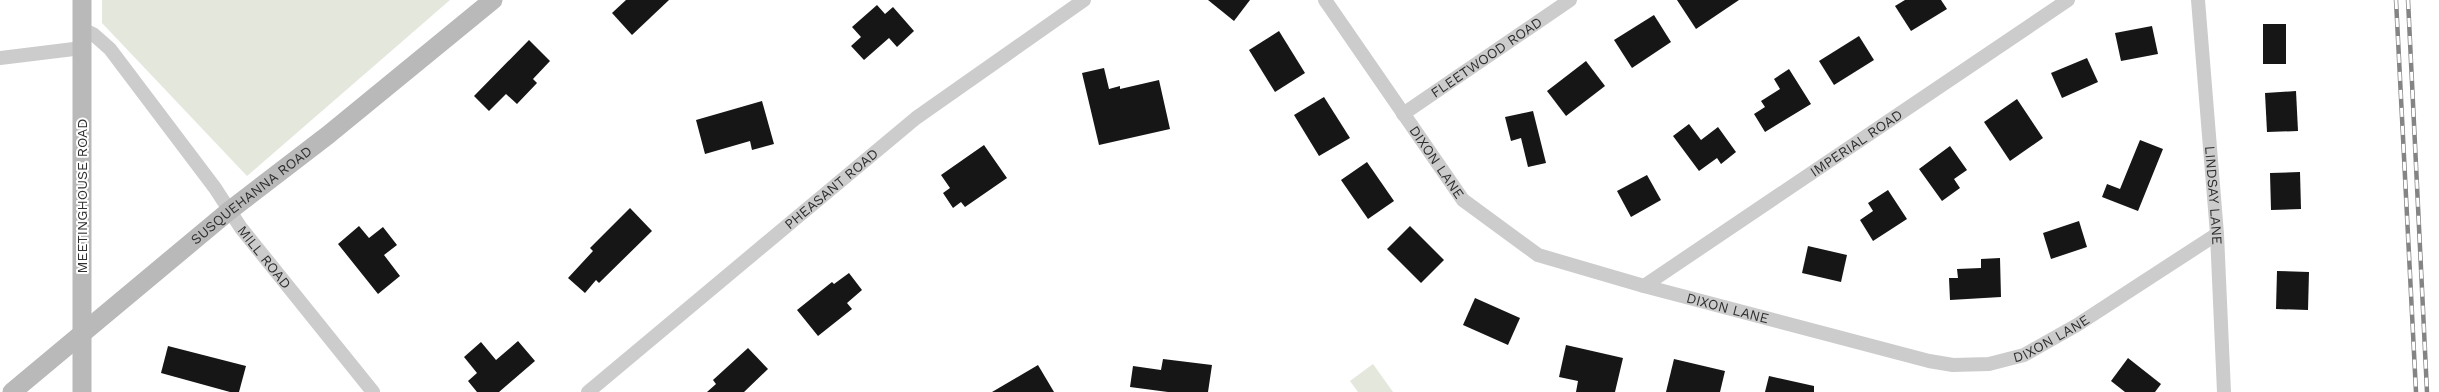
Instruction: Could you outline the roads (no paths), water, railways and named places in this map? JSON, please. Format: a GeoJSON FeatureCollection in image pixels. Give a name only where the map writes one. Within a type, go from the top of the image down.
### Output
{"type":"FeatureCollection","features":[{"type":"Feature","properties":{"kind":"main road","name":"MEETINGHOUSE ROAD"},"geometry":{"type":"LineString","coordinates":[[82,0],[82,392]]}},
{"type":"Feature","properties":{"kind":"main road","name":"SUSQUEHANNA ROAD"},"geometry":{"type":"LineString","coordinates":[[12,392],[229,211],[328,135],[492,0]]}},
{"type":"Feature","properties":{"kind":"street","name":"PHEASANT ROAD"},"geometry":{"type":"LineString","coordinates":[[588,392],[916,118],[1084,0]]}},
{"type":"Feature","properties":{"kind":"street","name":"DIXON LANE"},"geometry":{"type":"LineString","coordinates":[[1325,0],[1463,200],[1538,255],[1644,286],[1929,361],[1953,365],[1989,364],[2024,355],[2051,341],[2217,234]]}},
{"type":"Feature","properties":{"kind":"street","name":"FLEETWOOD ROAD"},"geometry":{"type":"LineString","coordinates":[[1403,114],[1570,0]]}},
{"type":"Feature","properties":{"kind":"street","name":"IMPERIAL ROAD"},"geometry":{"type":"LineString","coordinates":[[1644,286],[2068,0]]}},
{"type":"Feature","properties":{"kind":"street","name":"LINDSAY LANE"},"geometry":{"type":"LineString","coordinates":[[2198,0],[2217,234],[2224,392]]}},
{"type":"Feature","properties":{"kind":"street","name":"MILL ROAD"},"geometry":{"type":"LineString","coordinates":[[82,29],[93,34],[110,49],[215,188],[229,211],[291,292],[373,392]]}},
{"type":"Feature","properties":{"kind":"street"},"geometry":{"type":"LineString","coordinates":[[0,58],[82,48]]}},
{"type":"Feature","properties":{"kind":"railway"},"geometry":{"type":"LineString","coordinates":[[2396,0],[2416,392]]}},
{"type":"Feature","properties":{"kind":"railway"},"geometry":{"type":"LineString","coordinates":[[2408,0],[2427,392]]}}]}
